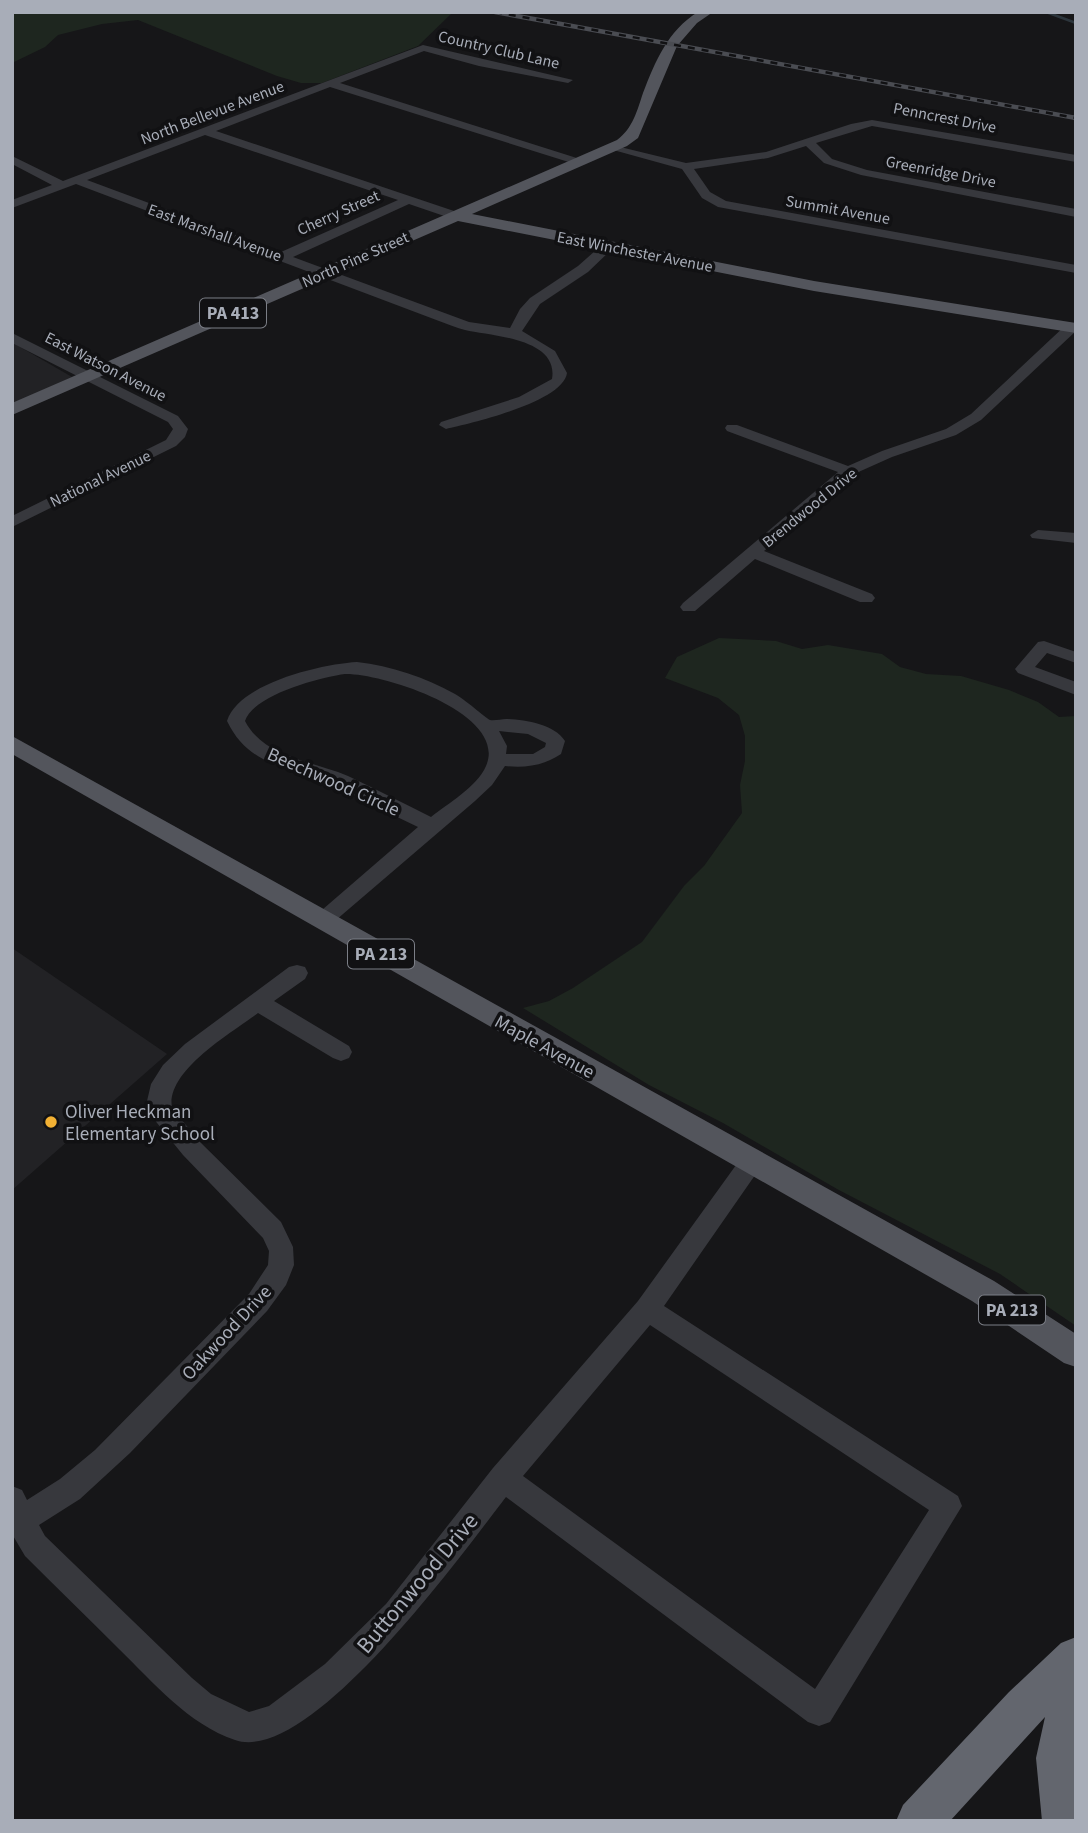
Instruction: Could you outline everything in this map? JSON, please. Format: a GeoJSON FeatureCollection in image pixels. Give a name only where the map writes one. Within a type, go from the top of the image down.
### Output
{"type":"FeatureCollection","features":[{"type":"Feature","properties":{"kind":"highway"},"geometry":{"type":"LineString","coordinates":[[919,1821],[1024,1707],[1076,1658]]}},
{"type":"Feature","properties":{"kind":"highway"},"geometry":{"type":"LineString","coordinates":[[1065,1821],[1058,1779],[1059,1756],[1066,1718],[1076,1698]]}},
{"type":"Feature","properties":{"kind":"main road","name":"North Pine Street"},"geometry":{"type":"LineString","coordinates":[[12,410],[453,215],[612,148],[633,135],[677,34],[707,12]]}},
{"type":"Feature","properties":{"kind":"main road","name":"East Winchester Avenue"},"geometry":{"type":"LineString","coordinates":[[453,215],[814,286],[1070,323]]}},
{"type":"Feature","properties":{"kind":"main road","name":"Maple Avenue"},"geometry":{"type":"LineString","coordinates":[[12,744],[983,1291],[1076,1352]]}},
{"type":"Feature","properties":{"kind":"street","name":"Country Club Lane"},"geometry":{"type":"LineString","coordinates":[[422,48],[479,63],[568,80]]}},
{"type":"Feature","properties":{"kind":"street","name":"North Bellevue Avenue"},"geometry":{"type":"LineString","coordinates":[[12,204],[422,48]]}},
{"type":"Feature","properties":{"kind":"street"},"geometry":{"type":"LineString","coordinates":[[329,83],[579,162]]}},
{"type":"Feature","properties":{"kind":"street","name":"Penncrest Drive"},"geometry":{"type":"LineString","coordinates":[[686,167],[751,159],[855,126],[880,123],[1076,159]]}},
{"type":"Feature","properties":{"kind":"street","name":"East Winchester Avenue"},"geometry":{"type":"LineString","coordinates":[[206,131],[453,215]]}},
{"type":"Feature","properties":{"kind":"street","name":"Greenridge Drive"},"geometry":{"type":"LineString","coordinates":[[808,142],[828,161],[865,173],[1076,214]]}},
{"type":"Feature","properties":{"kind":"street"},"geometry":{"type":"LineString","coordinates":[[612,148],[686,167]]}},
{"type":"Feature","properties":{"kind":"street"},"geometry":{"type":"LineString","coordinates":[[12,159],[62,185]]}},
{"type":"Feature","properties":{"kind":"street","name":"Summit Avenue"},"geometry":{"type":"LineString","coordinates":[[686,167],[706,195],[722,204],[1076,269]]}},
{"type":"Feature","properties":{"kind":"street","name":"East Marshall Avenue"},"geometry":{"type":"LineString","coordinates":[[77,180],[467,326],[514,333]]}},
{"type":"Feature","properties":{"kind":"street","name":"Cherry Street"},"geometry":{"type":"LineString","coordinates":[[282,257],[408,200]]}},
{"type":"Feature","properties":{"kind":"street"},"geometry":{"type":"LineString","coordinates":[[446,425],[534,397],[558,382],[560,373],[555,360],[538,345],[514,333],[527,310],[536,301],[583,269],[608,246]]}},
{"type":"Feature","properties":{"kind":"street","name":"Brendwood Drive"},"geometry":{"type":"LineString","coordinates":[[689,607],[849,471],[887,454],[951,432],[976,417],[1070,323]]}},
{"type":"Feature","properties":{"kind":"street","name":"East Watson Avenue"},"geometry":{"type":"LineString","coordinates":[[12,337],[173,419],[181,429]]}},
{"type":"Feature","properties":{"kind":"street"},"geometry":{"type":"LineString","coordinates":[[732,428],[849,471]]}},
{"type":"Feature","properties":{"kind":"street","name":"National Avenue"},"geometry":{"type":"LineString","coordinates":[[12,522],[171,443],[181,429]]}},
{"type":"Feature","properties":{"kind":"street"},"geometry":{"type":"LineString","coordinates":[[1038,535],[1076,538]]}},
{"type":"Feature","properties":{"kind":"street"},"geometry":{"type":"LineString","coordinates":[[754,553],[866,598]]}},
{"type":"Feature","properties":{"kind":"street"},"geometry":{"type":"LineString","coordinates":[[1076,658],[1044,646],[1024,669],[1076,689]]}},
{"type":"Feature","properties":{"kind":"street","name":"Beechwood Circle"},"geometry":{"type":"LineString","coordinates":[[432,826],[339,780],[271,756],[239,732],[237,715],[254,700],[290,681],[320,671],[356,668],[372,669],[415,683],[458,703],[487,726]]}},
{"type":"Feature","properties":{"kind":"street"},"geometry":{"type":"LineString","coordinates":[[322,921],[490,775],[498,759],[497,748],[487,726],[523,727],[548,734],[556,741],[554,750],[534,761],[524,763],[498,759]]}},
{"type":"Feature","properties":{"kind":"street","name":"Oakwood Drive"},"geometry":{"type":"LineString","coordinates":[[15,1513],[67,1492],[121,1444],[263,1296],[281,1266],[279,1241],[272,1230],[191,1147],[161,1111],[159,1101],[163,1084],[171,1071],[208,1037],[259,1003],[297,973]]}},
{"type":"Feature","properties":{"kind":"street"},"geometry":{"type":"LineString","coordinates":[[259,1003],[341,1052]]}},
{"type":"Feature","properties":{"kind":"street","name":"Buttonwood Drive"},"geometry":{"type":"LineString","coordinates":[[15,1513],[35,1546],[181,1689],[224,1718],[249,1728],[264,1725],[280,1717],[336,1675],[372,1642],[503,1478],[648,1309],[752,1161]]}},
{"type":"Feature","properties":{"kind":"street"},"geometry":{"type":"LineString","coordinates":[[503,1478],[819,1711],[948,1506],[648,1309]]}},
{"type":"Feature","properties":{"kind":"shaded area"},"geometry":{"type":"Polygon","coordinates":[[[12,12],[452,13],[418,46],[322,83],[301,83],[277,76],[138,20],[102,24],[58,35],[45,47],[12,63],[12,12]]]}},
{"type":"Feature","properties":{"kind":"shaded area"},"geometry":{"type":"Polygon","coordinates":[[[15,344],[72,377],[12,404],[12,346],[15,344]]]}},
{"type":"Feature","properties":{"kind":"shaded area"},"geometry":{"type":"Polygon","coordinates":[[[719,638],[776,641],[802,649],[828,645],[882,654],[900,667],[926,674],[961,676],[1038,702],[1059,717],[1076,716],[1076,1326],[1000,1274],[837,1189],[723,1123],[649,1085],[523,1008],[549,1001],[573,988],[642,942],[684,886],[704,866],[742,813],[740,785],[745,761],[745,736],[739,715],[718,698],[665,678],[677,657],[719,638]]]}},
{"type":"Feature","properties":{"kind":"shaded area","name":"Oliver Heckman Elementary School"},"geometry":{"type":"Polygon","coordinates":[[[12,948],[167,1054],[12,1190],[12,948]]]}},
{"type":"Feature","properties":{"kind":"waterway"},"geometry":{"type":"LineString","coordinates":[[1046,12],[1076,23]]}},
{"type":"Feature","properties":{"kind":"railway"},"geometry":{"type":"LineString","coordinates":[[495,12],[1076,118]]}},
{"type":"Feature","properties":{"kind":"place","name":"Oliver Heckman Elementary School"},"geometry":{"type":"Point","coordinates":[51,1122]}}]}
